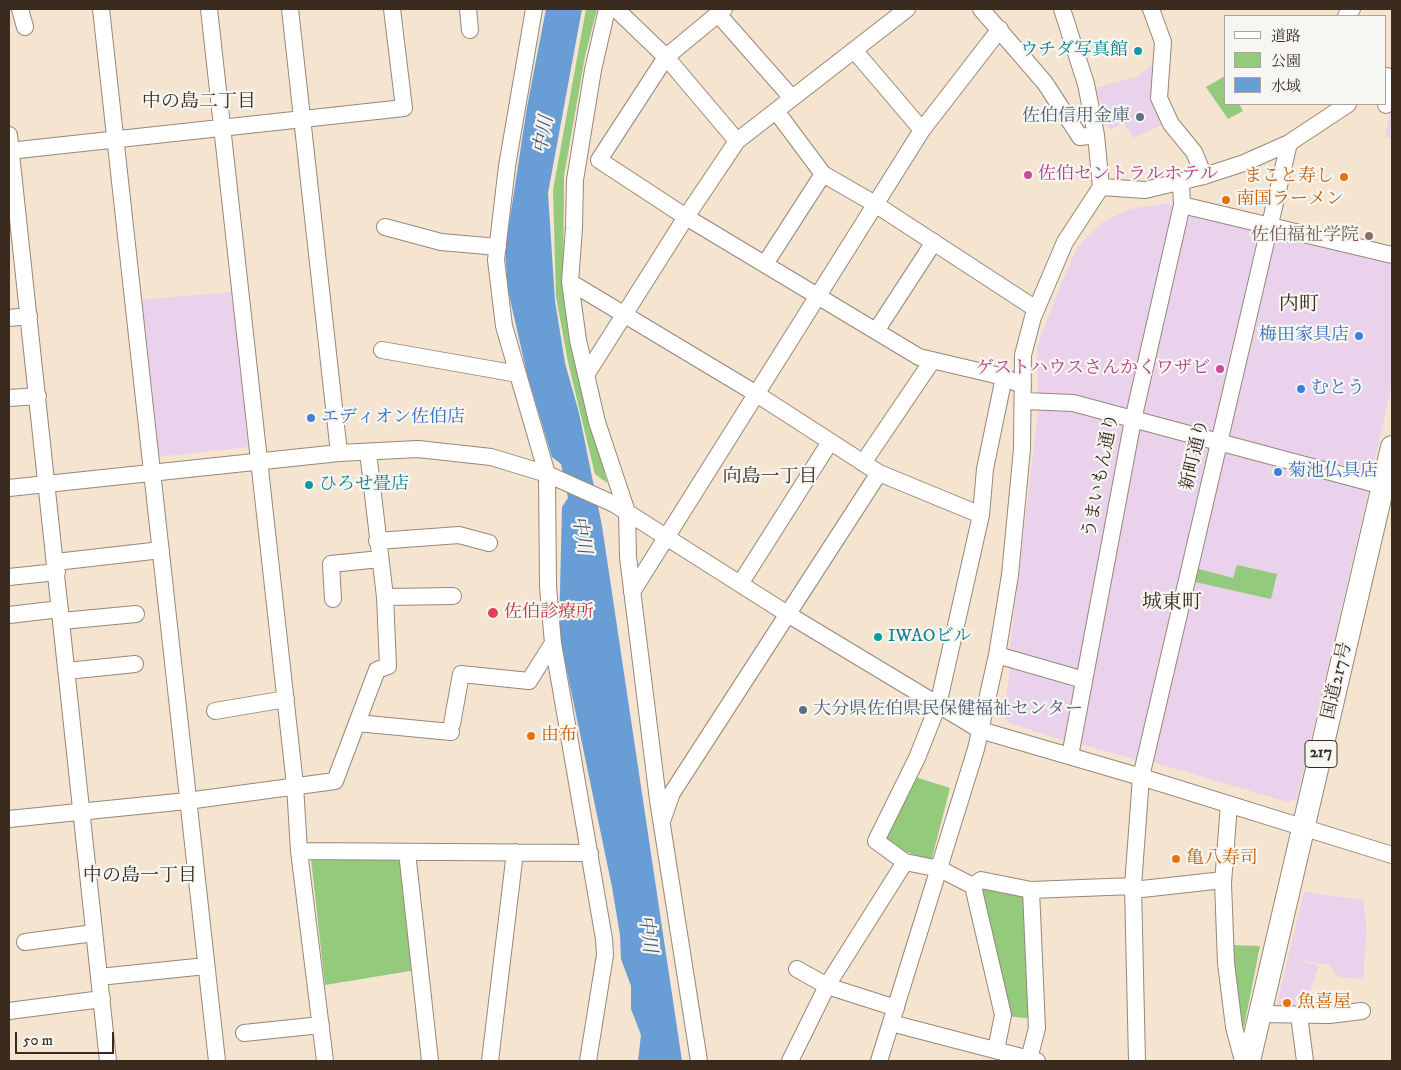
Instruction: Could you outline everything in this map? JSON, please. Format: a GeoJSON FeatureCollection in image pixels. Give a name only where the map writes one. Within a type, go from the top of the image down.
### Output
{"type":"FeatureCollection","features":[{"type":"Feature","properties":{"kind":"highway","name":"国道217号"},"geometry":{"type":"LineString","coordinates":[[1249,1061],[1391,458]]}},
{"type":"Feature","properties":{"kind":"street"},"geometry":{"type":"LineString","coordinates":[[20,9],[25,27]]}},
{"type":"Feature","properties":{"kind":"street"},"geometry":{"type":"LineString","coordinates":[[101,9],[154,472],[187,801],[217,1061]]}},
{"type":"Feature","properties":{"kind":"street"},"geometry":{"type":"LineString","coordinates":[[209,9],[286,699],[295,785],[299,851],[325,1061]]}},
{"type":"Feature","properties":{"kind":"street"},"geometry":{"type":"LineString","coordinates":[[290,9],[339,453]]}},
{"type":"Feature","properties":{"kind":"street"},"geometry":{"type":"LineString","coordinates":[[108,1061],[48,484],[9,146],[116,140],[404,108],[392,9]]}},
{"type":"Feature","properties":{"kind":"street"},"geometry":{"type":"LineString","coordinates":[[468,9],[470,30]]}},
{"type":"Feature","properties":{"kind":"street"},"geometry":{"type":"LineString","coordinates":[[534,9],[507,166],[496,260],[504,326],[551,476],[548,587],[554,643],[590,853],[605,955],[588,1061]]}},
{"type":"Feature","properties":{"kind":"street"},"geometry":{"type":"LineString","coordinates":[[607,9],[593,70],[575,180],[570,282],[586,375],[621,508],[662,823],[699,1061]]}},
{"type":"Feature","properties":{"kind":"street"},"geometry":{"type":"LineString","coordinates":[[616,9],[666,57],[737,141]]}},
{"type":"Feature","properties":{"kind":"street"},"geometry":{"type":"LineString","coordinates":[[586,375],[686,217],[737,141],[907,9]]}},
{"type":"Feature","properties":{"kind":"street"},"geometry":{"type":"LineString","coordinates":[[878,1061],[894,1016],[970,773],[997,655],[1010,575],[1022,449],[1023,355],[1036,309],[1065,242],[1101,187],[1096,135],[1086,84],[1062,9]]}},
{"type":"Feature","properties":{"kind":"street"},"geometry":{"type":"LineString","coordinates":[[1151,9],[1162,42],[1159,98],[1171,124],[1194,152],[1204,176]]}},
{"type":"Feature","properties":{"kind":"street"},"geometry":{"type":"LineString","coordinates":[[983,10],[1045,83],[1080,137],[1096,135]]}},
{"type":"Feature","properties":{"kind":"street"},"geometry":{"type":"LineString","coordinates":[[792,98],[721,11],[666,57],[599,160],[686,217],[919,357],[1004,377],[1024,394],[1073,403],[1383,486]]}},
{"type":"Feature","properties":{"kind":"street"},"geometry":{"type":"LineString","coordinates":[[632,592],[668,537],[755,393],[922,130],[1000,29]]}},
{"type":"Feature","properties":{"kind":"street"},"geometry":{"type":"LineString","coordinates":[[854,50],[922,130]]}},
{"type":"Feature","properties":{"kind":"street"},"geometry":{"type":"LineString","coordinates":[[1386,105],[1388,75]]}},
{"type":"Feature","properties":{"kind":"street"},"geometry":{"type":"LineString","coordinates":[[1101,187],[1145,190],[1204,176],[1244,163],[1289,143],[1346,105]]}},
{"type":"Feature","properties":{"kind":"street"},"geometry":{"type":"LineString","coordinates":[[776,111],[823,174],[875,204],[1036,309]]}},
{"type":"Feature","properties":{"kind":"street","name":"新町通り"},"geometry":{"type":"LineString","coordinates":[[1137,1061],[1133,888],[1141,777],[1289,143]]}},
{"type":"Feature","properties":{"kind":"street"},"geometry":{"type":"LineString","coordinates":[[765,264],[823,174]]}},
{"type":"Feature","properties":{"kind":"street","name":"うまいもん通り"},"geometry":{"type":"LineString","coordinates":[[1070,756],[1133,420],[1182,205],[1181,182]]}},
{"type":"Feature","properties":{"kind":"street"},"geometry":{"type":"LineString","coordinates":[[1182,205],[1392,255]]}},
{"type":"Feature","properties":{"kind":"street"},"geometry":{"type":"LineString","coordinates":[[385,227],[441,242],[498,247]]}},
{"type":"Feature","properties":{"kind":"street"},"geometry":{"type":"LineString","coordinates":[[876,330],[934,242]]}},
{"type":"Feature","properties":{"kind":"street"},"geometry":{"type":"LineString","coordinates":[[570,282],[755,393],[879,473],[981,515]]}},
{"type":"Feature","properties":{"kind":"street"},"geometry":{"type":"LineString","coordinates":[[9,318],[29,316]]}},
{"type":"Feature","properties":{"kind":"street"},"geometry":{"type":"LineString","coordinates":[[382,350],[518,374]]}},
{"type":"Feature","properties":{"kind":"street"},"geometry":{"type":"LineString","coordinates":[[863,463],[932,361]]}},
{"type":"Feature","properties":{"kind":"street"},"geometry":{"type":"LineString","coordinates":[[973,886],[940,869],[905,862],[876,842],[917,758],[938,705],[981,515],[985,469],[1004,377]]}},
{"type":"Feature","properties":{"kind":"street"},"geometry":{"type":"LineString","coordinates":[[9,398],[38,396]]}},
{"type":"Feature","properties":{"kind":"street"},"geometry":{"type":"LineString","coordinates":[[740,584],[830,442]]}},
{"type":"Feature","properties":{"kind":"street"},"geometry":{"type":"LineString","coordinates":[[9,488],[339,453],[418,449],[460,452],[491,457],[551,476],[621,508],[740,584],[980,730],[1230,804],[1392,855]]}},
{"type":"Feature","properties":{"kind":"street"},"geometry":{"type":"LineString","coordinates":[[9,819],[187,801],[335,781],[377,670],[388,666],[385,597],[368,452]]}},
{"type":"Feature","properties":{"kind":"street"},"geometry":{"type":"LineString","coordinates":[[662,823],[672,793],[879,473]]}},
{"type":"Feature","properties":{"kind":"street"},"geometry":{"type":"LineString","coordinates":[[377,541],[459,535],[488,543]]}},
{"type":"Feature","properties":{"kind":"street"},"geometry":{"type":"LineString","coordinates":[[9,577],[56,567],[162,550]]}},
{"type":"Feature","properties":{"kind":"street"},"geometry":{"type":"LineString","coordinates":[[333,599],[331,564],[380,559]]}},
{"type":"Feature","properties":{"kind":"street"},"geometry":{"type":"LineString","coordinates":[[385,597],[454,596]]}},
{"type":"Feature","properties":{"kind":"street"},"geometry":{"type":"LineString","coordinates":[[9,615],[136,614]]}},
{"type":"Feature","properties":{"kind":"street"},"geometry":{"type":"LineString","coordinates":[[357,723],[451,728],[461,674],[529,681],[554,643]]}},
{"type":"Feature","properties":{"kind":"street"},"geometry":{"type":"LineString","coordinates":[[997,655],[1084,680]]}},
{"type":"Feature","properties":{"kind":"street"},"geometry":{"type":"LineString","coordinates":[[67,671],[135,664]]}},
{"type":"Feature","properties":{"kind":"street"},"geometry":{"type":"LineString","coordinates":[[215,711],[286,699]]}},
{"type":"Feature","properties":{"kind":"street"},"geometry":{"type":"LineString","coordinates":[[1230,804],[1223,880],[1226,963],[1234,1027],[1243,1061]]}},
{"type":"Feature","properties":{"kind":"street"},"geometry":{"type":"LineString","coordinates":[[299,851],[590,853]]}},
{"type":"Feature","properties":{"kind":"street"},"geometry":{"type":"LineString","coordinates":[[407,852],[430,1061]]}},
{"type":"Feature","properties":{"kind":"street"},"geometry":{"type":"LineString","coordinates":[[490,1061],[515,852]]}},
{"type":"Feature","properties":{"kind":"street"},"geometry":{"type":"LineString","coordinates":[[790,1061],[827,986],[905,862]]}},
{"type":"Feature","properties":{"kind":"street"},"geometry":{"type":"LineString","coordinates":[[973,886],[981,880],[1031,890],[1133,888],[1223,880]]}},
{"type":"Feature","properties":{"kind":"street"},"geometry":{"type":"LineString","coordinates":[[973,886],[1002,1015],[996,1050]]}},
{"type":"Feature","properties":{"kind":"street"},"geometry":{"type":"LineString","coordinates":[[797,969],[827,986],[894,1016],[996,1050],[1033,1060],[1037,1028],[1031,890]]}},
{"type":"Feature","properties":{"kind":"street"},"geometry":{"type":"LineString","coordinates":[[25,942],[94,933]]}},
{"type":"Feature","properties":{"kind":"street"},"geometry":{"type":"LineString","coordinates":[[99,977],[206,966]]}},
{"type":"Feature","properties":{"kind":"street"},"geometry":{"type":"LineString","coordinates":[[9,1011],[102,999]]}},
{"type":"Feature","properties":{"kind":"street"},"geometry":{"type":"LineString","coordinates":[[1260,1014],[1329,1015],[1362,1011]]}},
{"type":"Feature","properties":{"kind":"street"},"geometry":{"type":"LineString","coordinates":[[1299,1014],[1305,1061]]}},
{"type":"Feature","properties":{"kind":"street"},"geometry":{"type":"LineString","coordinates":[[244,1033],[321,1025]]}},
{"type":"Feature","properties":{"kind":"shaded area"},"geometry":{"type":"Polygon","coordinates":[[[1155,62],[1150,96],[1163,124],[1133,138],[1124,123],[1110,130],[1095,88],[1137,77],[1155,62]]]}},
{"type":"Feature","properties":{"kind":"shaded area"},"geometry":{"type":"Polygon","coordinates":[[[1392,104],[1392,138],[1385,136],[1392,104]]]}},
{"type":"Feature","properties":{"kind":"shaded area"},"geometry":{"type":"Polygon","coordinates":[[[1168,203],[1178,209],[1132,418],[1038,399],[1037,347],[1060,286],[1078,246],[1103,222],[1130,209],[1168,203]]]}},
{"type":"Feature","properties":{"kind":"shaded area"},"geometry":{"type":"Polygon","coordinates":[[[1184,207],[1268,228],[1218,440],[1135,419],[1184,207]]]}},
{"type":"Feature","properties":{"kind":"shaded area"},"geometry":{"type":"Polygon","coordinates":[[[1273,228],[1392,257],[1392,385],[1370,479],[1222,441],[1273,228]]]}},
{"type":"Feature","properties":{"kind":"shaded area"},"geometry":{"type":"Polygon","coordinates":[[[234,292],[250,447],[156,457],[138,300],[234,292]]]}},
{"type":"Feature","properties":{"kind":"shaded area"},"geometry":{"type":"Polygon","coordinates":[[[1039,405],[1071,409],[1130,424],[1083,676],[1009,656],[1039,405]]]}},
{"type":"Feature","properties":{"kind":"shaded area"},"geometry":{"type":"Polygon","coordinates":[[[1134,422],[1217,444],[1143,762],[1074,742],[1134,422]]]}},
{"type":"Feature","properties":{"kind":"shaded area"},"geometry":{"type":"Polygon","coordinates":[[[1221,445],[1370,485],[1297,798],[1288,802],[1149,761],[1221,445]]]}},
{"type":"Feature","properties":{"kind":"shaded area"},"geometry":{"type":"Polygon","coordinates":[[[1011,664],[1078,683],[1065,741],[1010,723],[1003,716],[1011,664]]]}},
{"type":"Feature","properties":{"kind":"shaded area"},"geometry":{"type":"Polygon","coordinates":[[[1304,892],[1363,900],[1367,929],[1363,979],[1339,977],[1329,965],[1296,959],[1319,966],[1308,995],[1297,996],[1293,1012],[1275,1011],[1304,892]]]}},
{"type":"Feature","properties":{"kind":"green space"},"geometry":{"type":"Polygon","coordinates":[[[586,9],[597,9],[585,56],[564,176],[563,296],[607,483],[595,474],[568,362],[556,297],[553,190],[586,9]]]}},
{"type":"Feature","properties":{"kind":"green space"},"geometry":{"type":"Polygon","coordinates":[[[1224,77],[1224,105],[1240,105],[1243,111],[1228,119],[1206,87],[1224,77]]]}},
{"type":"Feature","properties":{"kind":"green space"},"geometry":{"type":"Polygon","coordinates":[[[1237,565],[1277,574],[1271,599],[1191,581],[1195,568],[1233,578],[1237,565]]]}},
{"type":"Feature","properties":{"kind":"green space"},"geometry":{"type":"Polygon","coordinates":[[[912,776],[950,788],[931,862],[881,841],[912,776]]]}},
{"type":"Feature","properties":{"kind":"green space"},"geometry":{"type":"Polygon","coordinates":[[[404,855],[416,970],[325,985],[311,859],[404,855]]]}},
{"type":"Feature","properties":{"kind":"green space"},"geometry":{"type":"Polygon","coordinates":[[[981,884],[1028,892],[1034,1019],[1007,1016],[976,888],[981,884]]]}},
{"type":"Feature","properties":{"kind":"green space"},"geometry":{"type":"Polygon","coordinates":[[[1230,945],[1260,946],[1244,1027],[1237,1026],[1230,945]]]}},
{"type":"Feature","properties":{"kind":"water","name":"中川"},"geometry":{"type":"Polygon","coordinates":[[[546,9],[582,9],[548,193],[555,301],[565,363],[579,413],[602,526],[682,1061],[638,1061],[641,1035],[631,1009],[631,986],[621,959],[620,935],[612,887],[559,633],[562,507],[568,498],[561,464],[552,457],[527,374],[508,290],[505,251],[527,107],[546,9]]]}},
{"type":"Feature","properties":{"kind":"place","name":"ウチダ写真館"},"geometry":{"type":"Point","coordinates":[1138,51]}},
{"type":"Feature","properties":{"kind":"place","name":"佐伯信用金庫"},"geometry":{"type":"Point","coordinates":[1140,117]}},
{"type":"Feature","properties":{"kind":"place","name":"佐伯セントラルホテル"},"geometry":{"type":"Point","coordinates":[1028,175]}},
{"type":"Feature","properties":{"kind":"place","name":"まこと寿し"},"geometry":{"type":"Point","coordinates":[1344,177]}},
{"type":"Feature","properties":{"kind":"place","name":"南国ラーメン"},"geometry":{"type":"Point","coordinates":[1226,200]}},
{"type":"Feature","properties":{"kind":"place","name":"佐伯福祉学院"},"geometry":{"type":"Point","coordinates":[1369,236]}},
{"type":"Feature","properties":{"kind":"place","name":"梅田家具店"},"geometry":{"type":"Point","coordinates":[1359,336]}},
{"type":"Feature","properties":{"kind":"place","name":"ゲストハウスさんかくワザビ"},"geometry":{"type":"Point","coordinates":[1220,369]}},
{"type":"Feature","properties":{"kind":"place","name":"むとう"},"geometry":{"type":"Point","coordinates":[1301,389]}},
{"type":"Feature","properties":{"kind":"place","name":"エディオン佐伯店"},"geometry":{"type":"Point","coordinates":[311,418]}},
{"type":"Feature","properties":{"kind":"place","name":"菊池仏具店"},"geometry":{"type":"Point","coordinates":[1278,472]}},
{"type":"Feature","properties":{"kind":"place","name":"ひろせ畳店"},"geometry":{"type":"Point","coordinates":[309,485]}},
{"type":"Feature","properties":{"kind":"place","name":"佐伯診療所"},"geometry":{"type":"Point","coordinates":[493,613]}},
{"type":"Feature","properties":{"kind":"place","name":"IWAOビル"},"geometry":{"type":"Point","coordinates":[878,637]}},
{"type":"Feature","properties":{"kind":"place","name":"大分県佐伯県民保健福祉センター"},"geometry":{"type":"Point","coordinates":[803,710]}},
{"type":"Feature","properties":{"kind":"place","name":"由布"},"geometry":{"type":"Point","coordinates":[531,736]}},
{"type":"Feature","properties":{"kind":"place","name":"亀八寿司"},"geometry":{"type":"Point","coordinates":[1176,859]}},
{"type":"Feature","properties":{"kind":"place","name":"魚喜屋"},"geometry":{"type":"Point","coordinates":[1287,1003]}},
{"type":"Feature","properties":{"kind":"district","name":"中の島二丁目"},"geometry":{"type":"Point","coordinates":[199,103]}},
{"type":"Feature","properties":{"kind":"district","name":"内町"},"geometry":{"type":"Point","coordinates":[1299,306]}},
{"type":"Feature","properties":{"kind":"district","name":"向島一丁目"},"geometry":{"type":"Point","coordinates":[770,478]}},
{"type":"Feature","properties":{"kind":"district","name":"城東町"},"geometry":{"type":"Point","coordinates":[1172,604]}},
{"type":"Feature","properties":{"kind":"district","name":"中の島一丁目"},"geometry":{"type":"Point","coordinates":[140,877]}}]}
